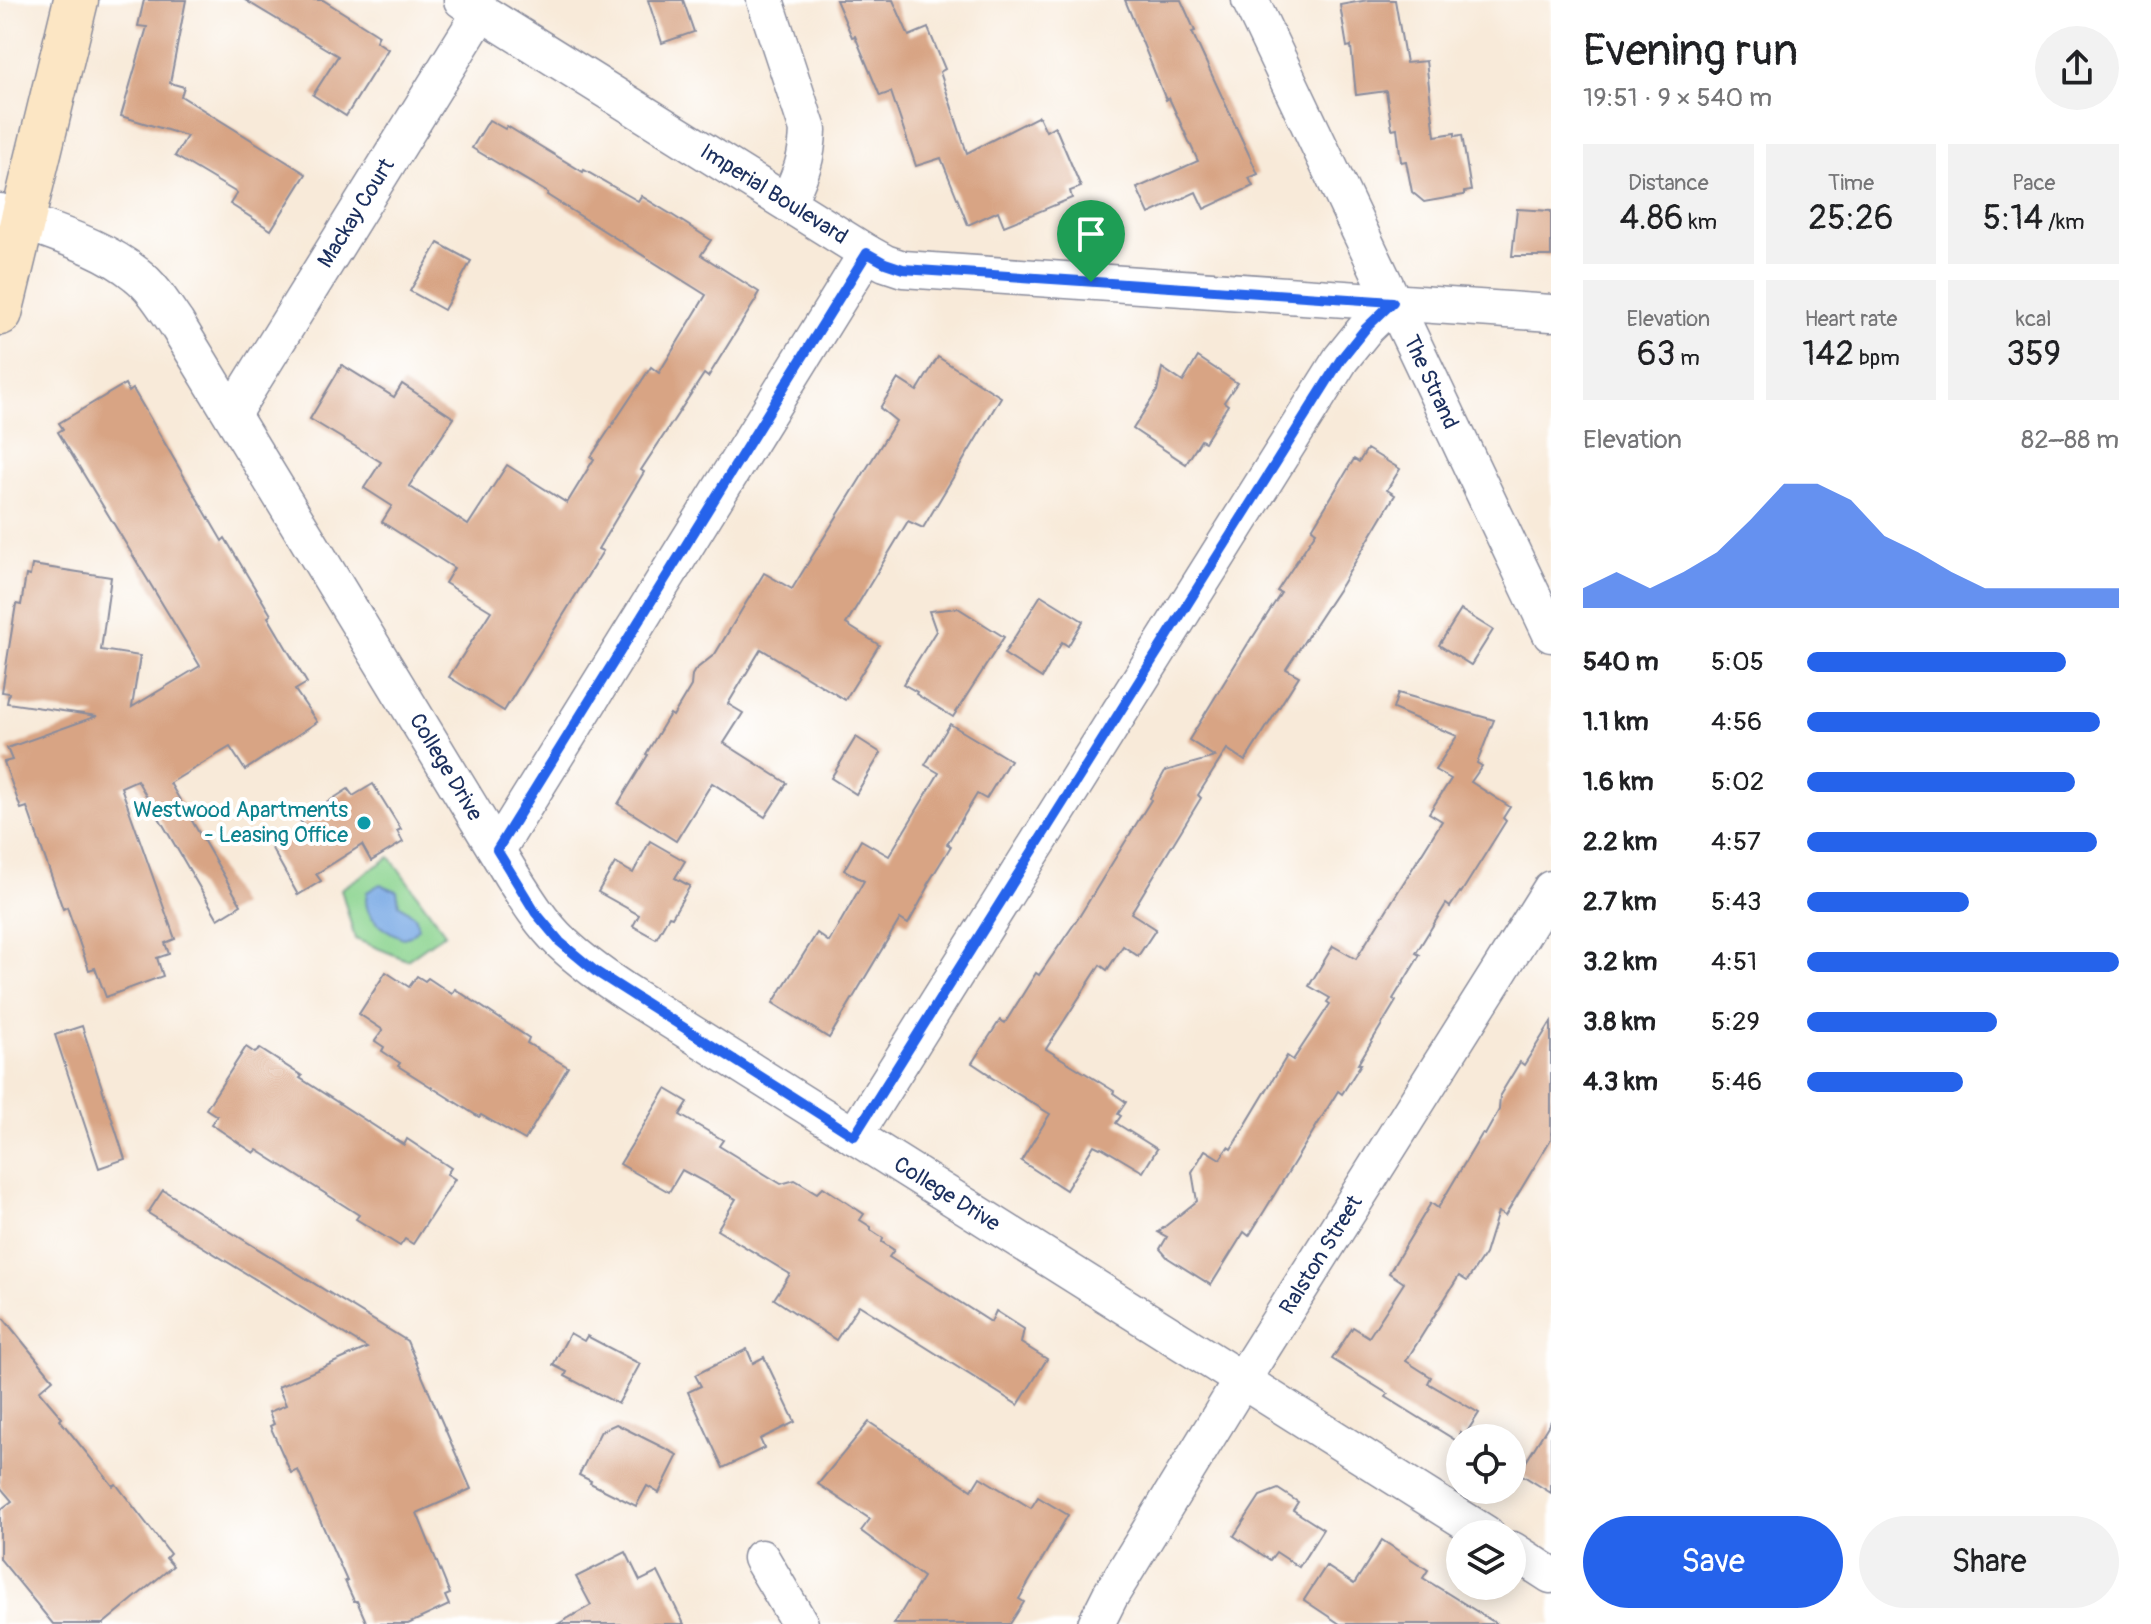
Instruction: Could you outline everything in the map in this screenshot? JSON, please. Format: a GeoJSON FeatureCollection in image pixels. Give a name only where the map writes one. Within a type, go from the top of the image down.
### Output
{"type":"FeatureCollection","features":[{"type":"Feature","properties":{"kind":"main road"},"geometry":{"type":"LineString","coordinates":[[0,313],[11,216],[76,0]]}},
{"type":"Feature","properties":{"kind":"street"},"geometry":{"type":"LineString","coordinates":[[765,0],[808,130],[808,153],[788,202]]}},
{"type":"Feature","properties":{"kind":"street","name":"The Strand"},"geometry":{"type":"LineString","coordinates":[[1250,0],[1551,634]]}},
{"type":"Feature","properties":{"kind":"street","name":"Imperial Boulevard"},"geometry":{"type":"LineString","coordinates":[[472,6],[867,253],[903,269],[1551,313]]}},
{"type":"Feature","properties":{"kind":"street","name":"Mackay Court"},"geometry":{"type":"LineString","coordinates":[[232,414],[472,6]]}},
{"type":"Feature","properties":{"kind":"street","name":"College Drive"},"geometry":{"type":"LineString","coordinates":[[11,216],[113,258],[138,275],[158,297],[535,912],[560,942],[595,971],[1464,1520]]}},
{"type":"Feature","properties":{"kind":"street"},"geometry":{"type":"LineString","coordinates":[[497,850],[867,253]]}},
{"type":"Feature","properties":{"kind":"street"},"geometry":{"type":"LineString","coordinates":[[854,1136],[1341,359],[1366,328],[1393,302]]}},
{"type":"Feature","properties":{"kind":"street","name":"Ralston Street"},"geometry":{"type":"LineString","coordinates":[[1096,1624],[1242,1380],[1551,889]]}},
{"type":"Feature","properties":{"kind":"street"},"geometry":{"type":"LineString","coordinates":[[761,1558],[800,1624]]}},
{"type":"Feature","properties":{"kind":"street"},"geometry":{"type":"LineString","coordinates":[[1526,1559],[1551,1575]]}},
{"type":"Feature","properties":{"kind":"green space"},"geometry":{"type":"Polygon","coordinates":[[[390,857],[445,933],[407,960],[355,939],[341,889],[390,857]]]}},
{"type":"Feature","properties":{"kind":"water"},"geometry":{"type":"Polygon","coordinates":[[[380,884],[397,891],[399,904],[416,917],[418,928],[410,936],[403,938],[388,931],[370,915],[367,892],[380,884]]]}},
{"type":"Feature","properties":{"kind":"building"},"geometry":{"type":"Polygon","coordinates":[[[144,0],[186,0],[170,83],[184,87],[181,96],[306,174],[271,230],[230,204],[237,193],[175,156],[187,136],[121,116],[147,27],[138,26],[144,0]]]}},
{"type":"Feature","properties":{"kind":"building"},"geometry":{"type":"Polygon","coordinates":[[[245,0],[323,0],[379,35],[376,41],[388,49],[346,116],[313,95],[338,56],[245,0]]]}},
{"type":"Feature","properties":{"kind":"building"},"geometry":{"type":"Polygon","coordinates":[[[648,0],[683,0],[694,32],[662,43],[648,0]]]}},
{"type":"Feature","properties":{"kind":"building"},"geometry":{"type":"Polygon","coordinates":[[[836,0],[893,0],[909,36],[928,28],[945,69],[940,72],[967,153],[1039,116],[1046,131],[1055,126],[1081,187],[1070,191],[1072,198],[1004,226],[998,211],[968,225],[941,158],[916,166],[891,92],[880,96],[836,0]]]}},
{"type":"Feature","properties":{"kind":"building"},"geometry":{"type":"Polygon","coordinates":[[[1125,0],[1181,0],[1195,31],[1192,32],[1258,174],[1249,178],[1253,186],[1204,209],[1196,192],[1149,214],[1137,188],[1198,161],[1169,98],[1166,100],[1125,0]]]}},
{"type":"Feature","properties":{"kind":"building"},"geometry":{"type":"Polygon","coordinates":[[[1368,0],[1395,0],[1406,63],[1426,61],[1435,136],[1462,135],[1471,191],[1464,192],[1464,195],[1424,202],[1412,192],[1406,161],[1401,162],[1397,128],[1392,129],[1386,91],[1356,95],[1351,46],[1347,47],[1340,5],[1368,0]]]}},
{"type":"Feature","properties":{"kind":"building"},"geometry":{"type":"Polygon","coordinates":[[[489,120],[505,129],[507,126],[638,201],[641,196],[669,213],[711,240],[701,255],[759,292],[708,377],[704,374],[641,470],[644,472],[598,549],[603,551],[504,711],[449,677],[491,611],[445,583],[454,568],[382,522],[392,506],[364,488],[381,462],[310,419],[342,365],[394,397],[402,384],[454,418],[409,486],[468,525],[507,465],[567,503],[594,459],[591,457],[651,367],[659,373],[706,295],[472,148],[489,120]]]}},
{"type":"Feature","properties":{"kind":"building"},"geometry":{"type":"Polygon","coordinates":[[[1517,209],[1551,211],[1551,256],[1512,256],[1517,209]]]}},
{"type":"Feature","properties":{"kind":"building"},"geometry":{"type":"Polygon","coordinates":[[[438,243],[471,261],[444,310],[410,291],[438,243]]]}},
{"type":"Feature","properties":{"kind":"building"},"geometry":{"type":"Polygon","coordinates":[[[938,357],[1001,397],[923,528],[908,521],[846,624],[879,645],[845,700],[761,649],[728,704],[743,713],[724,743],[787,783],[765,817],[712,783],[676,841],[618,804],[670,714],[673,716],[691,686],[695,670],[715,654],[764,573],[792,589],[896,421],[880,408],[898,379],[917,391],[938,357]]]}},
{"type":"Feature","properties":{"kind":"building"},"geometry":{"type":"Polygon","coordinates":[[[1198,357],[1237,383],[1224,402],[1228,405],[1205,442],[1201,440],[1186,464],[1133,429],[1157,391],[1162,368],[1183,382],[1198,357]]]}},
{"type":"Feature","properties":{"kind":"building"},"geometry":{"type":"Polygon","coordinates":[[[125,384],[129,392],[133,389],[222,541],[225,538],[271,615],[268,617],[307,683],[295,690],[317,722],[245,770],[230,747],[170,783],[241,905],[218,919],[137,780],[121,787],[175,939],[165,943],[169,954],[157,958],[163,976],[106,997],[95,968],[89,970],[67,907],[63,909],[27,807],[21,809],[4,762],[12,760],[7,748],[97,716],[7,703],[9,693],[2,692],[16,604],[21,605],[26,575],[30,576],[32,565],[111,577],[101,650],[140,656],[132,707],[200,666],[58,432],[63,429],[59,423],[125,384]]]}},
{"type":"Feature","properties":{"kind":"building"},"geometry":{"type":"Polygon","coordinates":[[[1367,449],[1400,469],[1387,490],[1395,495],[1286,669],[1299,676],[1245,761],[1227,749],[1198,795],[1201,798],[1131,913],[1156,929],[1138,956],[1123,946],[1107,970],[1100,965],[1046,1049],[1114,1091],[1126,1102],[1116,1123],[1157,1149],[1143,1172],[1094,1145],[1066,1190],[1021,1161],[1050,1114],[972,1063],[1000,1020],[1005,1023],[1036,973],[1039,975],[1079,917],[1151,800],[1165,771],[1215,757],[1189,740],[1281,593],[1277,591],[1316,532],[1312,529],[1354,459],[1359,462],[1367,449]]]}},
{"type":"Feature","properties":{"kind":"building"},"geometry":{"type":"Polygon","coordinates":[[[1041,595],[1083,621],[1068,646],[1062,642],[1042,678],[1004,654],[1041,595]]]}},
{"type":"Feature","properties":{"kind":"building"},"geometry":{"type":"Polygon","coordinates":[[[958,608],[1004,637],[953,717],[903,684],[936,631],[929,611],[958,608]]]}},
{"type":"Feature","properties":{"kind":"building"},"geometry":{"type":"Polygon","coordinates":[[[1461,610],[1493,630],[1471,665],[1439,645],[1461,610]]]}},
{"type":"Feature","properties":{"kind":"building"},"geometry":{"type":"Polygon","coordinates":[[[1398,693],[1494,720],[1477,763],[1482,766],[1471,782],[1510,807],[1503,818],[1506,821],[1461,893],[1450,907],[1446,904],[1416,953],[1420,955],[1393,999],[1396,1001],[1342,1094],[1338,1091],[1249,1236],[1244,1232],[1211,1285],[1168,1258],[1160,1249],[1167,1237],[1158,1232],[1197,1201],[1192,1172],[1205,1150],[1220,1159],[1228,1147],[1231,1149],[1287,1056],[1293,1060],[1330,1004],[1327,1002],[1330,998],[1309,986],[1333,946],[1356,959],[1442,821],[1429,813],[1451,779],[1435,770],[1457,736],[1393,709],[1398,693]]]}},
{"type":"Feature","properties":{"kind":"building"},"geometry":{"type":"Polygon","coordinates":[[[950,724],[1010,760],[986,799],[977,794],[947,844],[951,846],[908,924],[900,919],[829,1038],[773,1003],[817,933],[829,942],[864,881],[844,870],[861,840],[889,856],[939,773],[925,765],[950,724]]]}},
{"type":"Feature","properties":{"kind":"building"},"geometry":{"type":"Polygon","coordinates":[[[856,737],[881,753],[856,794],[831,778],[856,737]]]}},
{"type":"Feature","properties":{"kind":"building"},"geometry":{"type":"Polygon","coordinates":[[[373,784],[401,829],[397,831],[403,842],[371,861],[362,845],[316,874],[321,881],[298,895],[270,845],[304,826],[300,820],[348,789],[353,796],[373,784]]]}},
{"type":"Feature","properties":{"kind":"building"},"geometry":{"type":"Polygon","coordinates":[[[650,841],[685,861],[675,878],[690,886],[656,939],[633,926],[639,915],[598,892],[615,863],[633,873],[650,841]]]}},
{"type":"Feature","properties":{"kind":"building"},"geometry":{"type":"Polygon","coordinates":[[[386,972],[409,987],[417,976],[425,981],[428,978],[452,994],[455,989],[529,1038],[527,1043],[568,1067],[525,1140],[481,1115],[479,1117],[398,1066],[400,1063],[382,1051],[384,1047],[375,1041],[383,1030],[359,1014],[386,972]]]}},
{"type":"Feature","properties":{"kind":"building"},"geometry":{"type":"Polygon","coordinates":[[[1551,1022],[1551,1139],[1505,1216],[1498,1212],[1485,1254],[1467,1281],[1459,1276],[1406,1361],[1431,1377],[1428,1383],[1479,1413],[1472,1424],[1446,1424],[1446,1434],[1332,1359],[1353,1327],[1369,1337],[1404,1283],[1389,1273],[1431,1203],[1438,1208],[1499,1110],[1500,1095],[1520,1062],[1524,1065],[1551,1022]]]}},
{"type":"Feature","properties":{"kind":"building"},"geometry":{"type":"Polygon","coordinates":[[[82,1026],[125,1159],[99,1168],[55,1035],[82,1026]]]}},
{"type":"Feature","properties":{"kind":"building"},"geometry":{"type":"Polygon","coordinates":[[[246,1047],[255,1053],[260,1049],[404,1145],[407,1139],[451,1168],[447,1174],[455,1179],[413,1244],[405,1239],[400,1246],[356,1219],[359,1215],[211,1124],[217,1116],[206,1109],[246,1047]]]}},
{"type":"Feature","properties":{"kind":"building"},"geometry":{"type":"Polygon","coordinates":[[[666,1089],[688,1102],[680,1115],[723,1140],[719,1146],[781,1184],[795,1180],[817,1193],[823,1187],[864,1214],[860,1220],[894,1250],[889,1257],[991,1322],[996,1311],[1024,1329],[1021,1343],[1047,1359],[1018,1405],[859,1305],[836,1340],[774,1299],[790,1274],[717,1230],[736,1199],[682,1170],[669,1192],[620,1164],[666,1089]]]}},
{"type":"Feature","properties":{"kind":"building"},"geometry":{"type":"Polygon","coordinates":[[[163,1190],[407,1341],[471,1489],[417,1513],[450,1594],[445,1596],[449,1605],[408,1624],[367,1624],[345,1581],[298,1470],[291,1473],[270,1426],[274,1424],[269,1412],[286,1405],[278,1387],[367,1348],[148,1213],[163,1190]]]}},
{"type":"Feature","properties":{"kind":"building"},"geometry":{"type":"Polygon","coordinates":[[[0,1314],[53,1379],[39,1391],[170,1554],[166,1558],[173,1566],[103,1624],[53,1624],[0,1559],[0,1510],[12,1501],[0,1487],[0,1314]]]}},
{"type":"Feature","properties":{"kind":"building"},"geometry":{"type":"Polygon","coordinates":[[[570,1333],[584,1341],[587,1336],[640,1364],[618,1404],[565,1376],[567,1372],[553,1365],[570,1333]]]}},
{"type":"Feature","properties":{"kind":"building"},"geometry":{"type":"Polygon","coordinates":[[[747,1349],[753,1363],[764,1357],[795,1422],[760,1439],[764,1448],[723,1468],[688,1392],[701,1386],[695,1375],[747,1349]]]}},
{"type":"Feature","properties":{"kind":"building"},"geometry":{"type":"Polygon","coordinates":[[[1551,1421],[1551,1493],[1526,1477],[1526,1462],[1551,1421]]]}},
{"type":"Feature","properties":{"kind":"building"},"geometry":{"type":"Polygon","coordinates":[[[869,1422],[972,1490],[980,1477],[1031,1508],[1038,1497],[1068,1515],[1019,1599],[1024,1602],[1010,1624],[894,1624],[923,1577],[861,1531],[870,1519],[818,1484],[869,1422]]]}},
{"type":"Feature","properties":{"kind":"building"},"geometry":{"type":"Polygon","coordinates":[[[616,1424],[678,1455],[659,1493],[647,1486],[636,1506],[579,1475],[601,1431],[616,1424]]]}},
{"type":"Feature","properties":{"kind":"building"},"geometry":{"type":"Polygon","coordinates":[[[1278,1489],[1298,1502],[1293,1510],[1323,1529],[1299,1567],[1276,1552],[1270,1560],[1234,1536],[1260,1496],[1278,1489]]]}},
{"type":"Feature","properties":{"kind":"building"},"geometry":{"type":"Polygon","coordinates":[[[1382,1540],[1428,1570],[1423,1578],[1446,1592],[1446,1600],[1458,1600],[1497,1624],[1340,1624],[1304,1600],[1326,1566],[1354,1584],[1382,1540]]]}},
{"type":"Feature","properties":{"kind":"building"},"geometry":{"type":"Polygon","coordinates":[[[626,1552],[640,1581],[658,1572],[684,1624],[558,1624],[591,1605],[576,1577],[626,1552]]]}},
{"type":"Feature","properties":{"kind":"place","name":"Westwood Apartments - Leasing Office"},"geometry":{"type":"Point","coordinates":[364,823]}},
{"type":"Feature","properties":{"kind":"route"},"geometry":{"type":"LineString","coordinates":[[867,253],[903,269],[1091,282],[1393,302],[1366,328],[1341,359],[854,1136],[595,971],[560,942],[535,912],[497,850],[867,253]]}}]}
